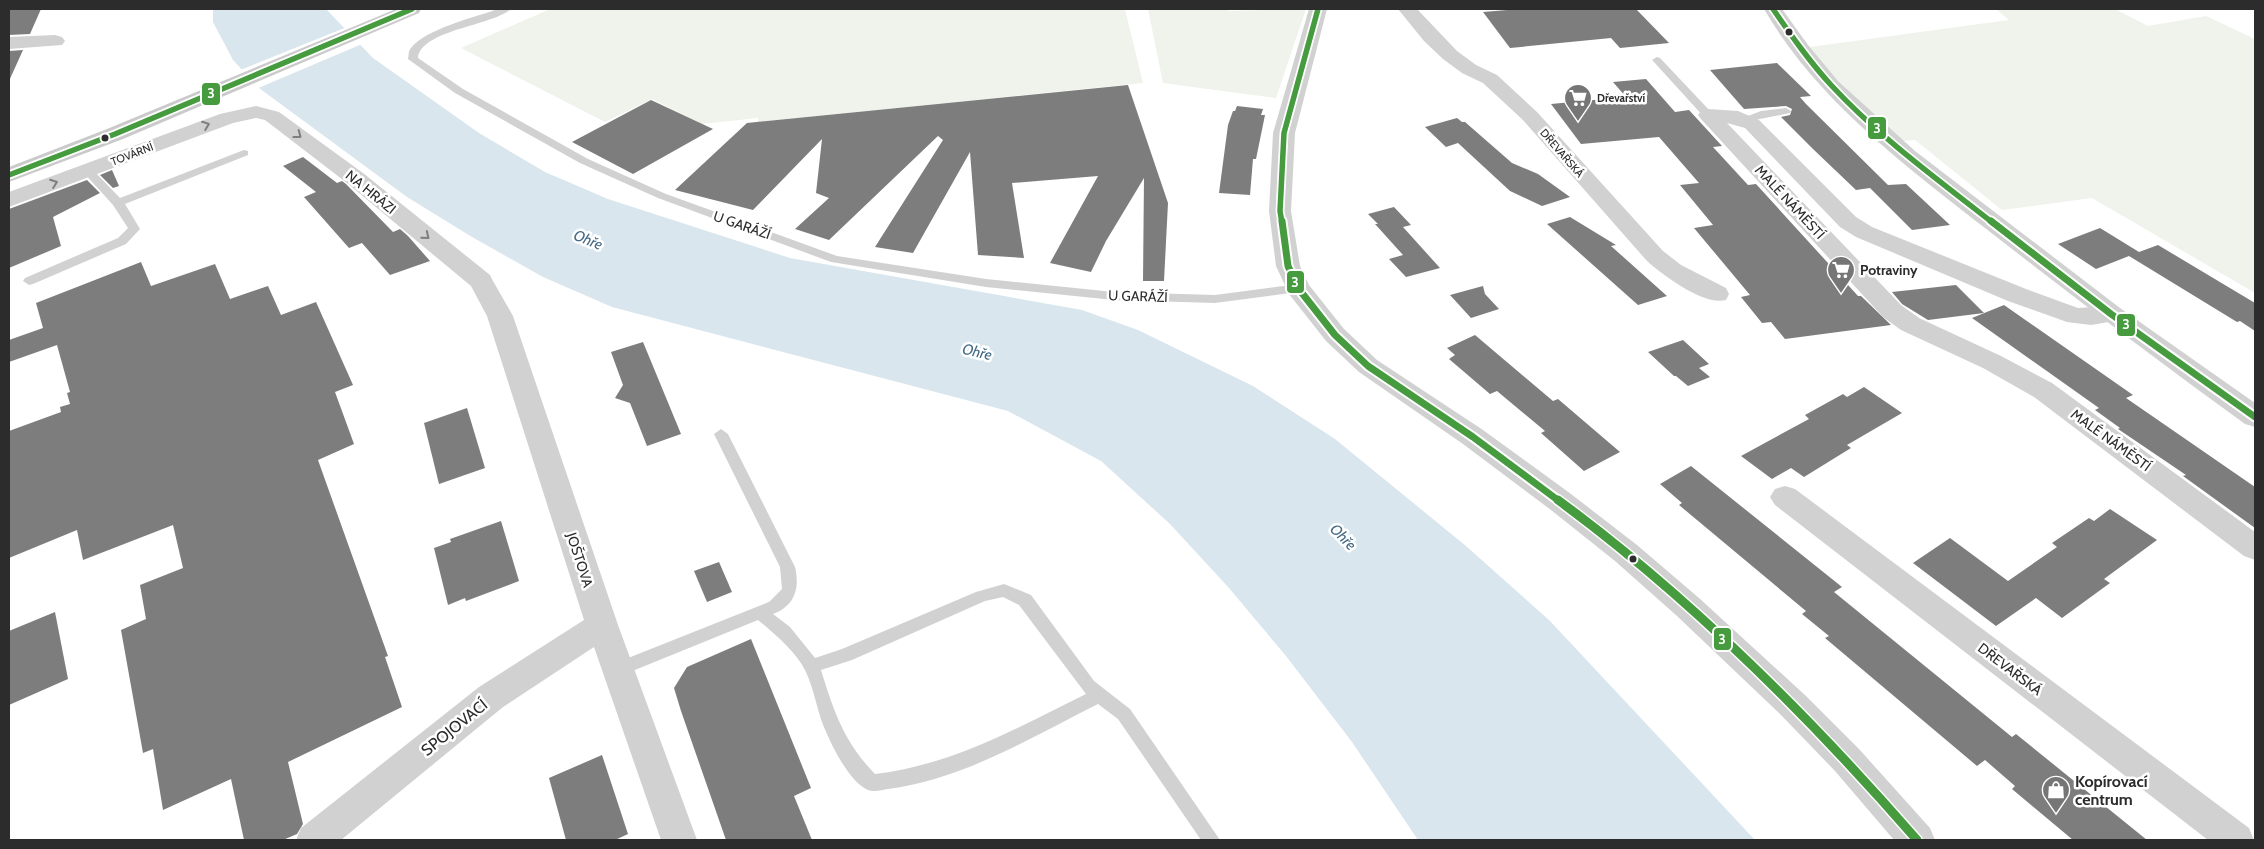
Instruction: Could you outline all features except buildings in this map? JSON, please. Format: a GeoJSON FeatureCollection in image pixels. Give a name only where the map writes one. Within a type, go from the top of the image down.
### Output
{"type":"FeatureCollection","features":[{"type":"Feature","properties":{"kind":"main road"},"geometry":{"type":"LineString","coordinates":[[9,175],[231,86],[412,9]]}},
{"type":"Feature","properties":{"kind":"street"},"geometry":{"type":"LineString","coordinates":[[1318,9],[1284,133],[1280,181],[1282,233],[1288,266],[1298,288],[1336,335],[1368,366],[1473,438],[1561,502],[1688,607],[1787,700],[1847,760],[1917,840]]}},
{"type":"Feature","properties":{"kind":"street","name":"DŘEVAŘSKÁ"},"geometry":{"type":"LineString","coordinates":[[1407,9],[1431,37],[1450,54],[1469,69],[1490,79],[1530,116],[1655,256],[1672,270],[1718,294]]}},
{"type":"Feature","properties":{"kind":"street"},"geometry":{"type":"LineString","coordinates":[[1772,9],[1801,49],[1831,85],[1871,124],[1979,214],[2111,314],[2255,417]]}},
{"type":"Feature","properties":{"kind":"street"},"geometry":{"type":"LineString","coordinates":[[9,43],[55,41]]}},
{"type":"Feature","properties":{"kind":"street","name":"TOVÁRNÍ"},"geometry":{"type":"LineString","coordinates":[[9,200],[227,118],[256,112]]}},
{"type":"Feature","properties":{"kind":"street","name":"NA HRÁZI"},"geometry":{"type":"LineString","coordinates":[[256,112],[272,116],[355,178],[481,281]]}},
{"type":"Feature","properties":{"kind":"street"},"geometry":{"type":"LineString","coordinates":[[1708,115],[1726,114],[1745,119]]}},
{"type":"Feature","properties":{"kind":"street","name":"MALÉ NÁMĚSTÍ"},"geometry":{"type":"LineString","coordinates":[[1708,115],[1892,311],[1910,324],[1992,362],[2042,390],[2255,548]]}},
{"type":"Feature","properties":{"kind":"street","name":"MALÉ NÁMĚSTÍ"},"geometry":{"type":"LineString","coordinates":[[1745,119],[1848,222],[1864,232],[2017,295],[2076,316],[2091,317],[2111,314]]}},
{"type":"Feature","properties":{"kind":"street","name":"JOŠTOVA"},"geometry":{"type":"LineString","coordinates":[[481,281],[500,316],[602,625],[620,669],[679,840]]}},
{"type":"Feature","properties":{"kind":"street","name":"DŘEVAŘSKÁ"},"geometry":{"type":"LineString","coordinates":[[1785,497],[2236,840]]}},
{"type":"Feature","properties":{"kind":"street","name":"SPOJOVACÍ"},"geometry":{"type":"LineString","coordinates":[[314,840],[491,697],[602,625]]}},
{"type":"Feature","properties":{"kind":"lane","name":"U GARÁŽÍ"},"geometry":{"type":"LineString","coordinates":[[506,9],[426,40],[414,50],[413,60],[459,91],[584,161],[662,196],[756,228],[836,259],[1005,285],[1114,296],[1215,299],[1298,288]]}},
{"type":"Feature","properties":{"kind":"lane"},"geometry":{"type":"LineString","coordinates":[[1657,60],[1708,115]]}},
{"type":"Feature","properties":{"kind":"lane"},"geometry":{"type":"LineString","coordinates":[[1745,119],[1761,114],[1786,111]]}},
{"type":"Feature","properties":{"kind":"lane"},"geometry":{"type":"LineString","coordinates":[[118,203],[244,153]]}},
{"type":"Feature","properties":{"kind":"lane"},"geometry":{"type":"LineString","coordinates":[[29,281],[128,238],[134,230],[118,203],[88,171]]}},
{"type":"Feature","properties":{"kind":"lane"},"geometry":{"type":"LineString","coordinates":[[620,669],[775,607],[782,602],[790,589],[790,576],[767,521],[749,491],[737,462],[721,434]]}},
{"type":"Feature","properties":{"kind":"lane"},"geometry":{"type":"LineString","coordinates":[[812,666],[863,648],[982,596],[1004,590],[1025,600],[1088,686],[1101,694],[1124,714],[1211,840]]}},
{"type":"Feature","properties":{"kind":"lane"},"geometry":{"type":"LineString","coordinates":[[759,612],[784,632],[812,666],[834,736],[854,766],[871,783],[900,781],[986,751],[1101,694]]}},
{"type":"Feature","properties":{"kind":"shaded area"},"geometry":{"type":"Polygon","coordinates":[[[550,9],[1125,9],[1143,83],[758,122],[758,118],[702,124],[652,99],[605,122],[461,48],[550,9]]]}},
{"type":"Feature","properties":{"kind":"shaded area"},"geometry":{"type":"Polygon","coordinates":[[[1148,9],[1227,9],[1228,11],[1306,9],[1276,98],[1163,83],[1148,9]]]}},
{"type":"Feature","properties":{"kind":"shaded area"},"geometry":{"type":"Polygon","coordinates":[[[1996,9],[2115,9],[2148,26],[2206,16],[2255,39],[2255,293],[2092,198],[2002,210],[1915,140],[1903,141],[1803,48],[2009,20],[1996,9]]]}},
{"type":"Feature","properties":{"kind":"water","name":"Ohře"},"geometry":{"type":"Polygon","coordinates":[[[213,9],[326,9],[373,58],[479,133],[545,172],[608,199],[790,258],[1082,310],[1138,330],[1253,386],[1335,439],[1466,546],[1550,621],[1755,840],[1418,840],[1352,742],[1286,656],[1229,588],[1170,524],[1101,461],[1008,411],[612,307],[543,277],[472,237],[407,197],[259,88],[233,60],[213,22],[213,9]]]}},
{"type":"Feature","properties":{"kind":"pier"},"geometry":{"type":"Polygon","coordinates":[[[347,27],[362,44],[256,89],[238,71],[347,27]]]}},
{"type":"Feature","properties":{"kind":"transit line","name":"3"},"geometry":{"type":"LineString","coordinates":[[9,175],[115,134],[412,9]]}},
{"type":"Feature","properties":{"kind":"transit line","name":"3"},"geometry":{"type":"LineString","coordinates":[[1318,9],[1284,133],[1280,211],[1288,266],[1298,288],[1335,335],[1368,366],[1473,437],[1561,502],[1626,553],[1688,607],[1794,706],[1847,760],[1917,840]]}},
{"type":"Feature","properties":{"kind":"transit line","name":"3"},"geometry":{"type":"LineString","coordinates":[[1773,9],[1801,49],[1831,85],[1907,156],[2111,314],[2255,417]]}},
{"type":"Feature","properties":{"kind":"place","name":"Dřevařství"},"geometry":{"type":"Point","coordinates":[1578,122]}},
{"type":"Feature","properties":{"kind":"place","name":"Potraviny"},"geometry":{"type":"Point","coordinates":[1841,294]}},
{"type":"Feature","properties":{"kind":"place","name":"Kopírovací centrum"},"geometry":{"type":"Point","coordinates":[2056,814]}}]}
